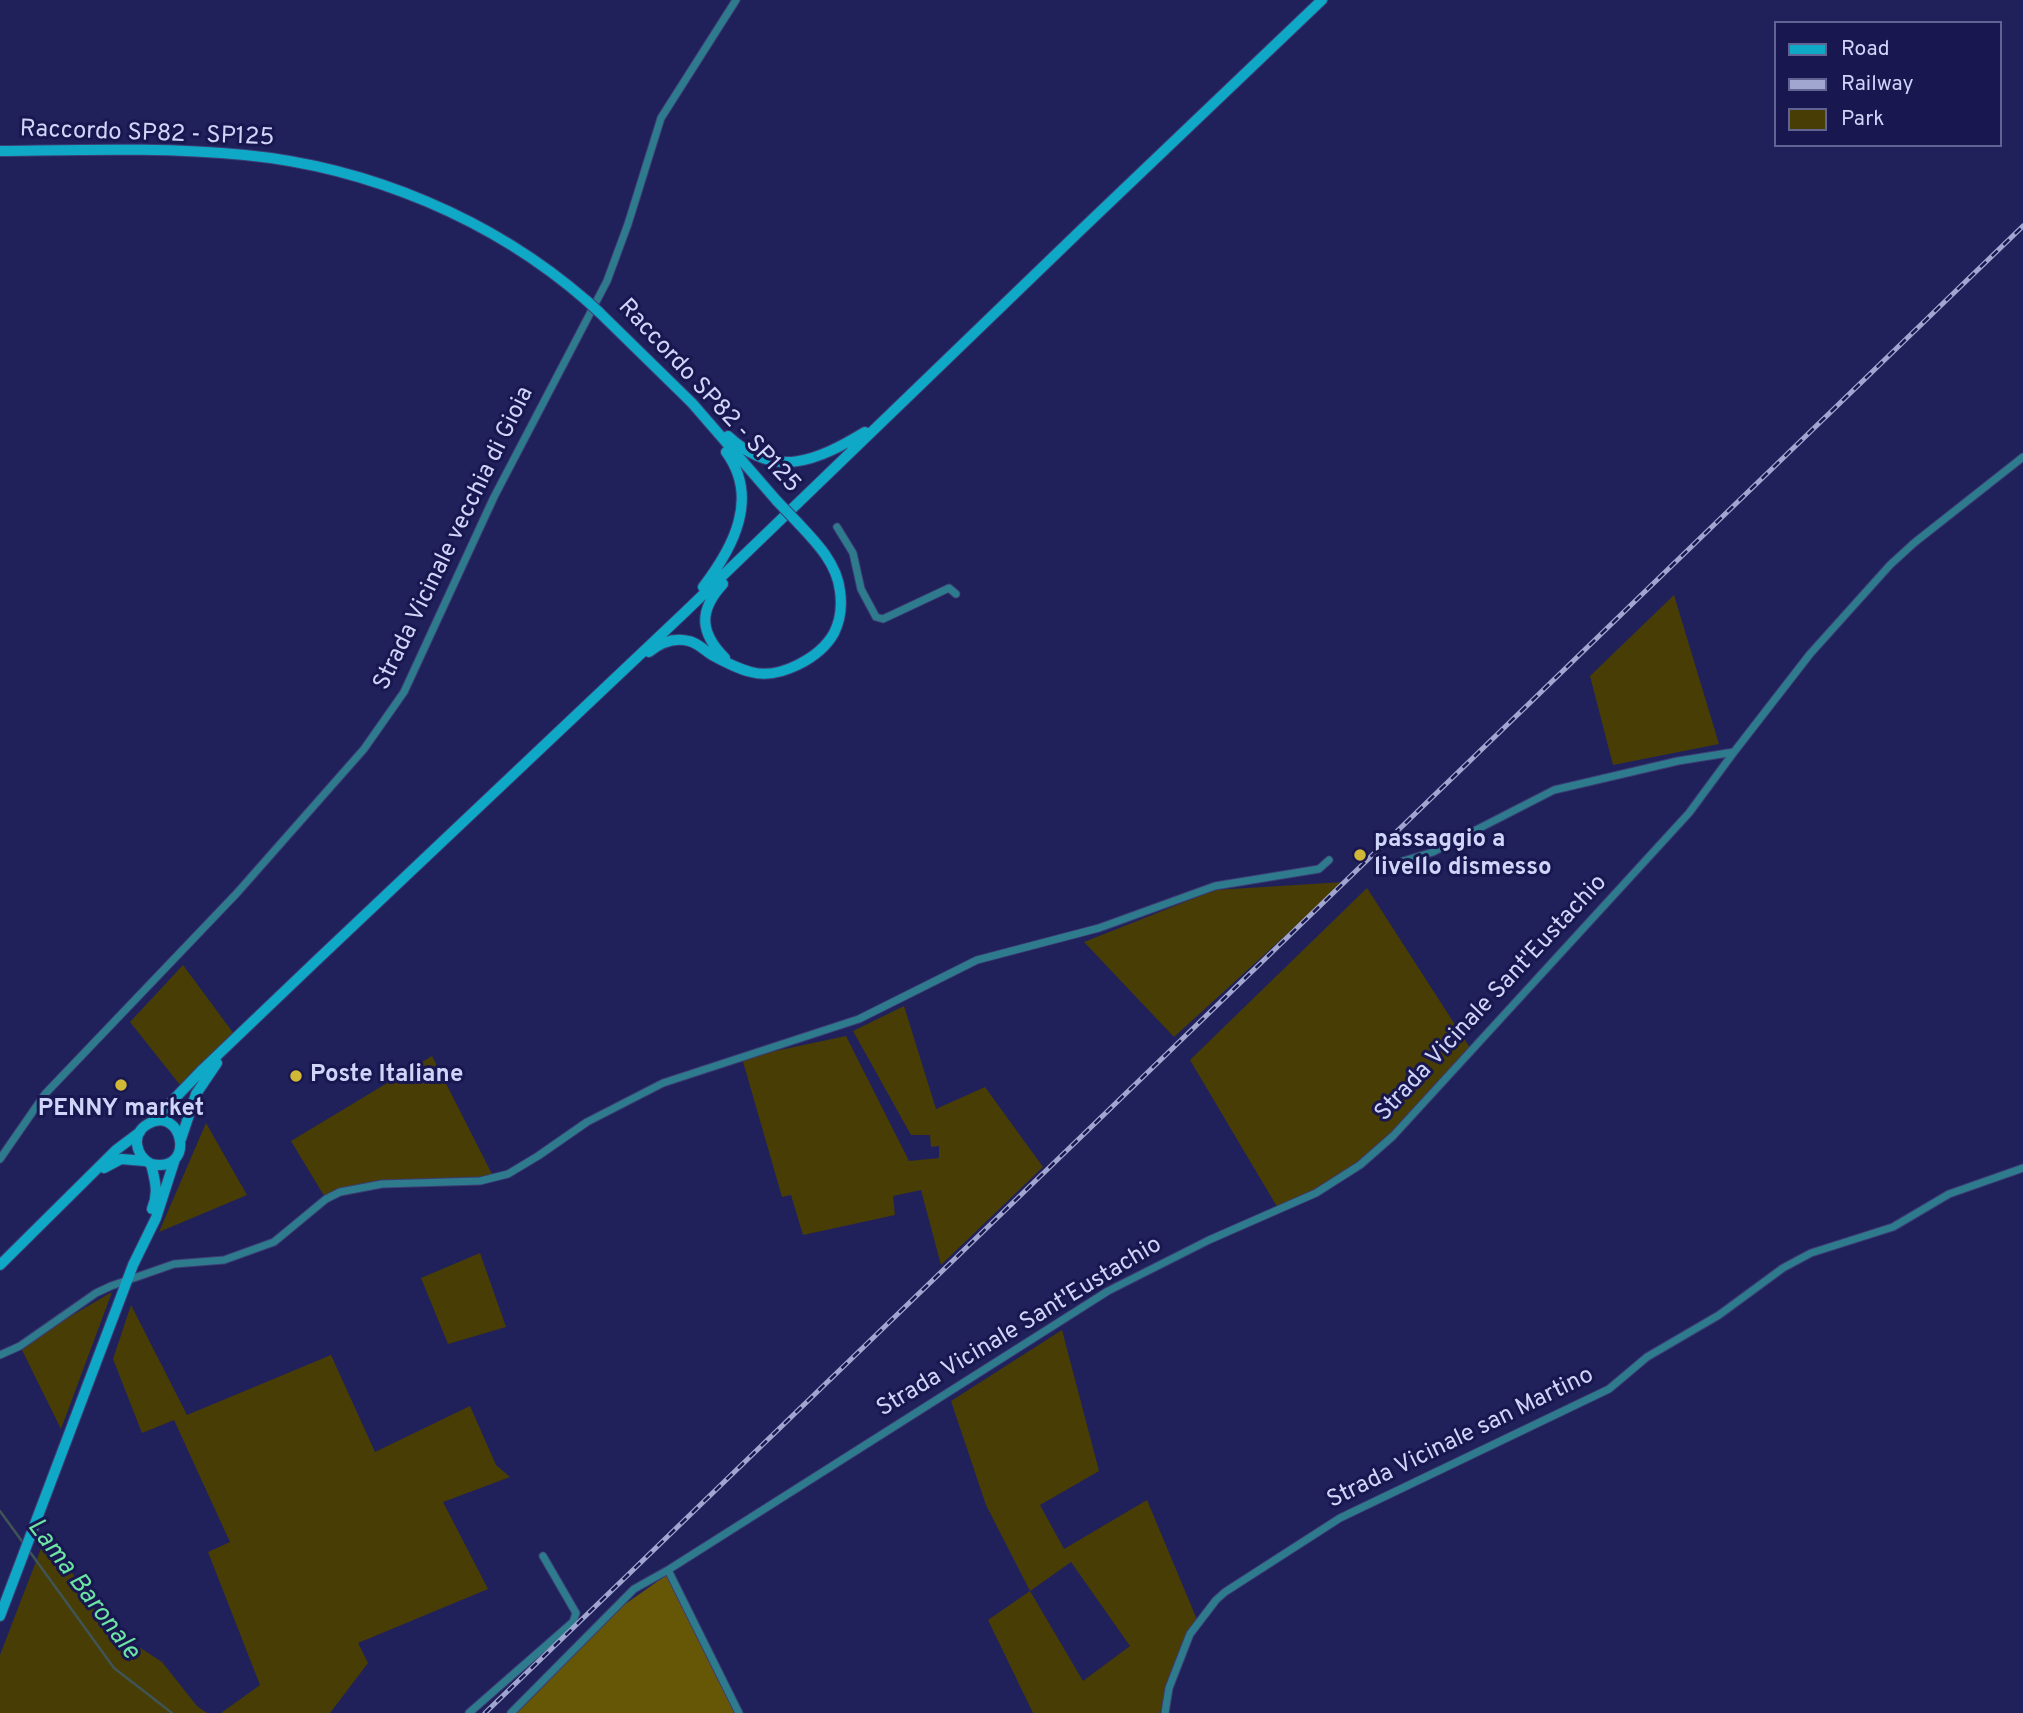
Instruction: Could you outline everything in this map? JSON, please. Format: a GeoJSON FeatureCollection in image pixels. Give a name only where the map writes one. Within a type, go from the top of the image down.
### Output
{"type":"FeatureCollection","features":[{"type":"Feature","properties":{"kind":"main road"},"geometry":{"type":"LineString","coordinates":[[0,1265],[116,1150],[152,1122],[255,1019],[684,613],[1322,0]]}},
{"type":"Feature","properties":{"kind":"main road","name":"Raccordo SP82 - SP125"},"geometry":{"type":"LineString","coordinates":[[0,151],[131,150],[243,155],[316,166],[369,180],[431,203],[521,252],[587,301],[699,412],[824,553],[836,573],[841,604],[835,631],[819,650],[786,669],[773,673],[755,673],[712,655],[688,640],[678,640],[657,646],[613,678]]}},
{"type":"Feature","properties":{"kind":"main road"},"geometry":{"type":"LineString","coordinates":[[699,412],[742,449],[758,458],[773,462],[807,460],[824,454],[883,421]]}},
{"type":"Feature","properties":{"kind":"main road"},"geometry":{"type":"LineString","coordinates":[[684,613],[725,557],[737,532],[740,515],[741,488],[738,474],[732,460],[699,412]]}},
{"type":"Feature","properties":{"kind":"main road"},"geometry":{"type":"LineString","coordinates":[[730,662],[711,642],[706,632],[706,609],[714,593],[765,533]]}},
{"type":"Feature","properties":{"kind":"main road"},"geometry":{"type":"LineString","coordinates":[[133,1265],[156,1218],[196,1094],[218,1062],[255,1019]]}},
{"type":"Feature","properties":{"kind":"main road"},"geometry":{"type":"LineString","coordinates":[[152,1122],[167,1122],[178,1132],[181,1139]]}},
{"type":"Feature","properties":{"kind":"main road"},"geometry":{"type":"LineString","coordinates":[[0,1616],[128,1280],[156,1196],[156,1181],[136,1144],[140,1132]]}},
{"type":"Feature","properties":{"kind":"main road"},"geometry":{"type":"LineString","coordinates":[[90,1177],[121,1160],[164,1165],[175,1159]]}},
{"type":"Feature","properties":{"kind":"street","name":"Strada Vicinale vecchia di Gioia"},"geometry":{"type":"LineString","coordinates":[[0,1159],[45,1094],[237,893],[364,749],[404,692],[494,497],[607,281],[661,118],[736,0]]}},
{"type":"Feature","properties":{"kind":"street","name":"Strada Vicinale Sant'Eustachio"},"geometry":{"type":"LineString","coordinates":[[511,1713],[634,1589],[1108,1291],[1209,1240],[1306,1199],[1360,1165],[1393,1136],[1702,798],[1810,654],[1890,565],[2023,457]]}},
{"type":"Feature","properties":{"kind":"street"},"geometry":{"type":"LineString","coordinates":[[837,527],[853,554],[861,589],[876,617],[883,619],[949,588],[956,594]]}},
{"type":"Feature","properties":{"kind":"street"},"geometry":{"type":"LineString","coordinates":[[1403,860],[1433,852],[1555,790],[1678,761],[1734,752]]}},
{"type":"Feature","properties":{"kind":"street"},"geometry":{"type":"LineString","coordinates":[[0,1355],[20,1346],[96,1293],[174,1264],[224,1259],[263,1247],[279,1239],[326,1199],[340,1192],[382,1184],[480,1181],[508,1174],[587,1122],[663,1083],[859,1019],[977,960],[1099,928],[1215,886],[1319,869],[1329,860]]}},
{"type":"Feature","properties":{"kind":"street","name":"Strada Vicinale san Martino"},"geometry":{"type":"LineString","coordinates":[[1165,1713],[1169,1688],[1190,1634],[1216,1600],[1244,1578],[1339,1518],[1609,1389],[1647,1357],[1719,1315],[1783,1268],[1811,1253],[1893,1227],[1949,1194],[2023,1168]]}},
{"type":"Feature","properties":{"kind":"street"},"geometry":{"type":"LineString","coordinates":[[469,1713],[573,1622],[576,1613],[543,1556]]}},
{"type":"Feature","properties":{"kind":"street"},"geometry":{"type":"LineString","coordinates":[[668,1570],[739,1713]]}},
{"type":"Feature","properties":{"kind":"green space"},"geometry":{"type":"Polygon","coordinates":[[[1674,595],[1719,744],[1613,765],[1590,676],[1674,595]]]}},
{"type":"Feature","properties":{"kind":"green space"},"geometry":{"type":"Polygon","coordinates":[[[1344,882],[1174,1037],[1084,942],[1215,890],[1344,882]]]}},
{"type":"Feature","properties":{"kind":"green space"},"geometry":{"type":"Polygon","coordinates":[[[1367,888],[1472,1051],[1397,1130],[1351,1172],[1279,1210],[1190,1060],[1367,888]]]}},
{"type":"Feature","properties":{"kind":"green space"},"geometry":{"type":"Polygon","coordinates":[[[183,965],[234,1034],[184,1090],[130,1022],[183,965]]]}},
{"type":"Feature","properties":{"kind":"green space"},"geometry":{"type":"Polygon","coordinates":[[[904,1006],[936,1109],[985,1087],[1043,1167],[941,1265],[921,1190],[893,1196],[895,1215],[803,1235],[791,1195],[782,1197],[742,1058],[846,1036],[909,1161],[939,1158],[939,1146],[931,1147],[930,1135],[911,1135],[853,1031],[904,1006]]]}},
{"type":"Feature","properties":{"kind":"green space"},"geometry":{"type":"Polygon","coordinates":[[[432,1056],[494,1178],[389,1183],[326,1199],[291,1141],[432,1056]]]}},
{"type":"Feature","properties":{"kind":"green space"},"geometry":{"type":"Polygon","coordinates":[[[206,1123],[247,1195],[159,1232],[206,1123]]]}},
{"type":"Feature","properties":{"kind":"green space"},"geometry":{"type":"Polygon","coordinates":[[[480,1253],[506,1327],[448,1344],[421,1278],[480,1253]]]}},
{"type":"Feature","properties":{"kind":"green space"},"geometry":{"type":"Polygon","coordinates":[[[112,1292],[61,1429],[20,1346],[112,1292]]]}},
{"type":"Feature","properties":{"kind":"green space"},"geometry":{"type":"Polygon","coordinates":[[[131,1305],[187,1415],[331,1355],[375,1452],[470,1406],[496,1465],[510,1477],[443,1502],[488,1589],[358,1643],[368,1663],[330,1713],[221,1713],[260,1685],[208,1552],[230,1542],[174,1420],[142,1433],[113,1359],[131,1305]]]}},
{"type":"Feature","properties":{"kind":"green space"},"geometry":{"type":"Polygon","coordinates":[[[1062,1330],[1099,1471],[1040,1505],[1064,1549],[1147,1500],[1198,1622],[1165,1694],[1160,1713],[1033,1713],[988,1620],[1030,1591],[986,1505],[951,1401],[1062,1330]],[[1071,1562],[1030,1591],[1083,1681],[1130,1646],[1071,1562]]]}},
{"type":"Feature","properties":{"kind":"green space"},"geometry":{"type":"Polygon","coordinates":[[[47,1533],[105,1625],[162,1662],[197,1706],[207,1713],[0,1713],[0,1655],[47,1533]]]}},
{"type":"Feature","properties":{"kind":"shaded area"},"geometry":{"type":"Polygon","coordinates":[[[668,1574],[739,1713],[515,1713],[621,1607],[668,1574]]]}},
{"type":"Feature","properties":{"kind":"waterway","name":"Lama Baronale"},"geometry":{"type":"LineString","coordinates":[[0,1511],[24,1544]]}},
{"type":"Feature","properties":{"kind":"waterway","name":"Lama Baronale"},"geometry":{"type":"LineString","coordinates":[[30,1552],[114,1668],[172,1713]]}},
{"type":"Feature","properties":{"kind":"railway"},"geometry":{"type":"LineString","coordinates":[[485,1713],[2023,226]]}},
{"type":"Feature","properties":{"kind":"place","name":"passaggio a livello dismesso"},"geometry":{"type":"Point","coordinates":[1360,855]}},
{"type":"Feature","properties":{"kind":"place","name":"Poste Italiane"},"geometry":{"type":"Point","coordinates":[296,1076]}},
{"type":"Feature","properties":{"kind":"place","name":"PENNY market"},"geometry":{"type":"Point","coordinates":[121,1085]}}]}
